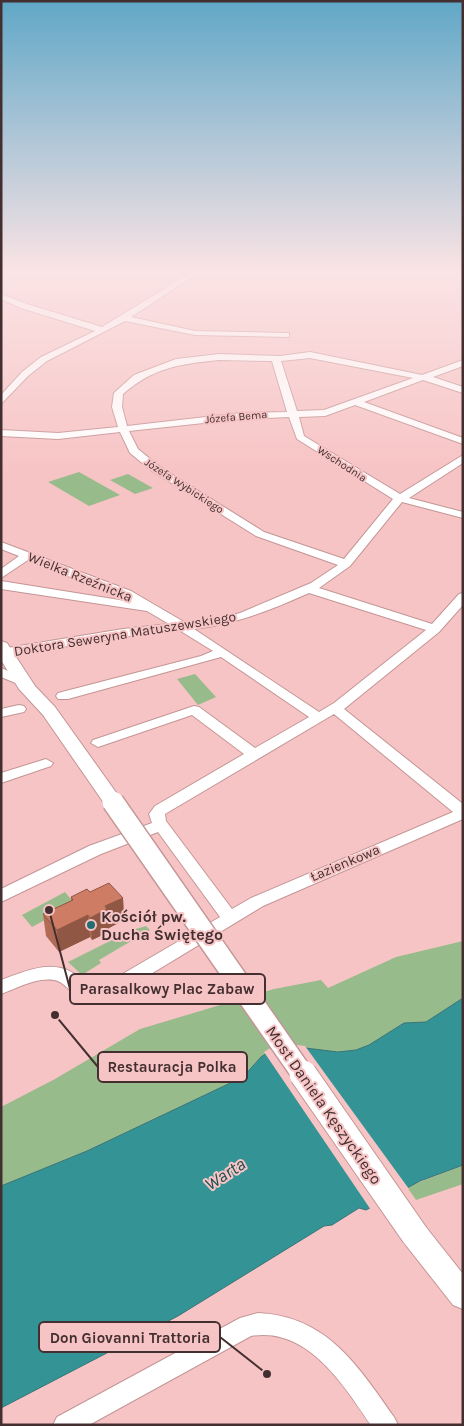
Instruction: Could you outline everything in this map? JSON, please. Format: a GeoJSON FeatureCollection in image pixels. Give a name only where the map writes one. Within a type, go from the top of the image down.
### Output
{"type":"FeatureCollection","features":[{"type":"Feature","properties":{"kind":"street"},"geometry":{"type":"LineString","coordinates":[[1,401],[40,362],[89,337]]}},
{"type":"Feature","properties":{"kind":"street","name":"Józefa Wybickiego"},"geometry":{"type":"LineString","coordinates":[[346,564],[271,539],[249,528],[151,465],[134,451],[118,411],[118,396],[128,382],[146,372],[176,362],[212,358],[276,359],[316,356],[424,378],[463,390]]}},
{"type":"Feature","properties":{"kind":"street","name":"Wschodnia"},"geometry":{"type":"LineString","coordinates":[[276,359],[300,437],[376,486],[400,498],[463,516]]}},
{"type":"Feature","properties":{"kind":"street"},"geometry":{"type":"LineString","coordinates":[[357,403],[463,363]]}},
{"type":"Feature","properties":{"kind":"street"},"geometry":{"type":"LineString","coordinates":[[357,403],[463,441]]}},
{"type":"Feature","properties":{"kind":"street","name":"Józefa Bema"},"geometry":{"type":"LineString","coordinates":[[1,433],[52,437],[234,416],[293,418],[321,413],[357,403]]}},
{"type":"Feature","properties":{"kind":"street","name":"Doktora Seweryna Matuszewskiego"},"geometry":{"type":"LineString","coordinates":[[5,651],[124,633],[183,628],[244,616],[309,589],[326,580],[346,564],[388,510],[400,498],[463,458]]}},
{"type":"Feature","properties":{"kind":"street","name":"Wielka Rzeźnicka"},"geometry":{"type":"LineString","coordinates":[[1,546],[103,583],[222,652],[318,717]]}},
{"type":"Feature","properties":{"kind":"street"},"geometry":{"type":"LineString","coordinates":[[1,575],[26,556]]}},
{"type":"Feature","properties":{"kind":"street"},"geometry":{"type":"LineString","coordinates":[[1,585],[148,608]]}},
{"type":"Feature","properties":{"kind":"street"},"geometry":{"type":"LineString","coordinates":[[309,589],[435,629]]}},
{"type":"Feature","properties":{"kind":"street"},"geometry":{"type":"LineString","coordinates":[[229,917],[161,825],[157,814],[163,806],[334,708],[435,629],[463,597]]}},
{"type":"Feature","properties":{"kind":"street"},"geometry":{"type":"LineString","coordinates":[[1,632],[5,651],[23,682],[38,702],[49,711]]}},
{"type":"Feature","properties":{"kind":"street"},"geometry":{"type":"LineString","coordinates":[[5,651],[42,691],[49,711]]}},
{"type":"Feature","properties":{"kind":"street"},"geometry":{"type":"LineString","coordinates":[[63,696],[206,659],[222,652]]}},
{"type":"Feature","properties":{"kind":"street"},"geometry":{"type":"LineString","coordinates":[[1,672],[23,682]]}},
{"type":"Feature","properties":{"kind":"street"},"geometry":{"type":"LineString","coordinates":[[334,708],[463,813]]}},
{"type":"Feature","properties":{"kind":"street"},"geometry":{"type":"LineString","coordinates":[[1,713],[19,709]]}},
{"type":"Feature","properties":{"kind":"street"},"geometry":{"type":"LineString","coordinates":[[98,743],[194,710],[249,756]]}},
{"type":"Feature","properties":{"kind":"street","name":"Most Daniela Kęszyckiego"},"geometry":{"type":"LineString","coordinates":[[49,711],[415,1235],[463,1296]]}},
{"type":"Feature","properties":{"kind":"street"},"geometry":{"type":"LineString","coordinates":[[1,778],[46,763]]}},
{"type":"Feature","properties":{"kind":"street","name":"Łazienkowa"},"geometry":{"type":"LineString","coordinates":[[1,987],[41,974],[58,974],[82,992],[101,994],[114,988],[229,917],[287,888],[463,813]]}},
{"type":"Feature","properties":{"kind":"street"},"geometry":{"type":"LineString","coordinates":[[1,896],[94,850],[161,825]]}},
{"type":"Feature","properties":{"kind":"street"},"geometry":{"type":"LineString","coordinates":[[66,1425],[248,1326],[267,1323],[291,1330],[326,1349],[340,1363],[386,1425]]}},
{"type":"Feature","properties":{"kind":"green space"},"geometry":{"type":"Polygon","coordinates":[[[79,472],[120,495],[89,506],[48,482],[79,472]]]}},
{"type":"Feature","properties":{"kind":"green space"},"geometry":{"type":"Polygon","coordinates":[[[128,474],[153,488],[135,494],[110,480],[128,474]]]}},
{"type":"Feature","properties":{"kind":"green space"},"geometry":{"type":"Polygon","coordinates":[[[195,674],[216,697],[198,705],[177,679],[195,674]]]}},
{"type":"Feature","properties":{"kind":"green space"},"geometry":{"type":"Polygon","coordinates":[[[65,892],[75,904],[32,927],[22,915],[65,892]]]}},
{"type":"Feature","properties":{"kind":"green space"},"geometry":{"type":"Polygon","coordinates":[[[146,926],[150,930],[99,960],[101,963],[82,975],[68,962],[132,930],[146,926]]]}},
{"type":"Feature","properties":{"kind":"green space"},"geometry":{"type":"Polygon","coordinates":[[[463,941],[463,998],[426,1022],[404,1023],[369,1045],[356,1050],[339,1052],[318,1050],[261,1057],[243,1077],[87,1151],[1,1186],[1,1107],[55,1079],[140,1029],[274,989],[321,980],[328,988],[396,957],[463,941]]]}},
{"type":"Feature","properties":{"kind":"green space"},"geometry":{"type":"Polygon","coordinates":[[[463,1165],[463,1184],[416,1200],[407,1187],[463,1165]]]}},
{"type":"Feature","properties":{"kind":"water","name":"Warta"},"geometry":{"type":"Polygon","coordinates":[[[463,998],[463,1165],[420,1181],[366,1210],[359,1208],[332,1225],[324,1226],[178,1316],[1,1408],[1,1186],[87,1151],[243,1077],[261,1057],[273,1049],[289,1046],[338,1052],[356,1050],[369,1045],[404,1023],[426,1022],[463,998]]]}},
{"type":"Feature","properties":{"kind":"pier"},"geometry":{"type":"Polygon","coordinates":[[[289,1044],[305,1046],[409,1189],[371,1210],[264,1052],[272,1047],[289,1044]]]}},
{"type":"Feature","properties":{"kind":"building"},"geometry":{"type":"Polygon","coordinates":[[[109,883],[123,898],[105,906],[107,909],[90,918],[88,915],[57,930],[43,914],[73,900],[71,897],[87,889],[90,892],[109,883]]]}},
{"type":"Feature","properties":{"kind":"place","name":"Parasalkowy Plac Zabaw"},"geometry":{"type":"Point","coordinates":[49,910]}},
{"type":"Feature","properties":{"kind":"place","name":"Kościół pw. Ducha Świętego"},"geometry":{"type":"Point","coordinates":[91,925]}},
{"type":"Feature","properties":{"kind":"place","name":"Restauracja Polka"},"geometry":{"type":"Point","coordinates":[55,1015]}},
{"type":"Feature","properties":{"kind":"place","name":"Don Giovanni Trattoria"},"geometry":{"type":"Point","coordinates":[267,1374]}}]}
